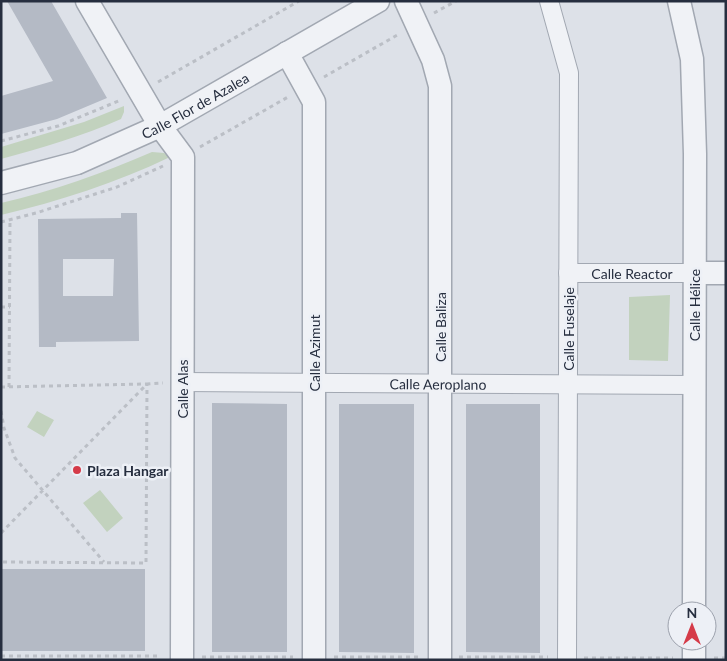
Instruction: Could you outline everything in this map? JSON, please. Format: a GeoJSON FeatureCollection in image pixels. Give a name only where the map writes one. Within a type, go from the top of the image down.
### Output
{"type":"FeatureCollection","features":[{"type":"Feature","properties":{"kind":"street"},"geometry":{"type":"LineString","coordinates":[[87,1],[160,126],[183,157]]}},
{"type":"Feature","properties":{"kind":"street","name":"Calle Flor de Azalea"},"geometry":{"type":"LineString","coordinates":[[1,182],[77,163],[160,126],[378,1]]}},
{"type":"Feature","properties":{"kind":"street","name":"Calle Baliza"},"geometry":{"type":"LineString","coordinates":[[406,1],[433,60],[440,86],[440,658]]}},
{"type":"Feature","properties":{"kind":"street","name":"Calle Fuselaje"},"geometry":{"type":"LineString","coordinates":[[549,1],[569,73],[567,659]]}},
{"type":"Feature","properties":{"kind":"street","name":"Calle Hélice"},"geometry":{"type":"LineString","coordinates":[[679,1],[692,59],[695,154],[694,601]]}},
{"type":"Feature","properties":{"kind":"street","name":"Calle Azimut"},"geometry":{"type":"LineString","coordinates":[[287,53],[314,102],[314,658]]}},
{"type":"Feature","properties":{"kind":"street","name":"Calle Alas"},"geometry":{"type":"LineString","coordinates":[[182,658],[183,157]]}},
{"type":"Feature","properties":{"kind":"street","name":"Calle Reactor"},"geometry":{"type":"LineString","coordinates":[[568,273],[726,273]]}},
{"type":"Feature","properties":{"kind":"street","name":"Calle Aeroplano"},"geometry":{"type":"LineString","coordinates":[[182,382],[694,385]]}},
{"type":"Feature","properties":{"kind":"path"},"geometry":{"type":"LineString","coordinates":[[1,222],[117,187],[183,157],[456,1]]}},
{"type":"Feature","properties":{"kind":"path"},"geometry":{"type":"LineString","coordinates":[[9,387],[10,220]]}},
{"type":"Feature","properties":{"kind":"path"},"geometry":{"type":"LineString","coordinates":[[1,307],[10,307]]}},
{"type":"Feature","properties":{"kind":"path"},"geometry":{"type":"LineString","coordinates":[[1,387],[182,382]]}},
{"type":"Feature","properties":{"kind":"path"},"geometry":{"type":"LineString","coordinates":[[1,533],[147,384]]}},
{"type":"Feature","properties":{"kind":"path"},"geometry":{"type":"LineString","coordinates":[[1,562],[146,562],[147,384]]}},
{"type":"Feature","properties":{"kind":"path"},"geometry":{"type":"LineString","coordinates":[[1,411],[3,428],[15,458],[104,562]]}},
{"type":"Feature","properties":{"kind":"path"},"geometry":{"type":"LineString","coordinates":[[1,656],[567,659],[694,653],[726,658]]}},
{"type":"Feature","properties":{"kind":"green space"},"geometry":{"type":"Polygon","coordinates":[[[124,106],[121,119],[62,141],[1,159],[1,147],[84,122],[124,106]]]}},
{"type":"Feature","properties":{"kind":"green space"},"geometry":{"type":"Polygon","coordinates":[[[152,152],[164,153],[170,157],[129,175],[87,190],[45,204],[1,215],[1,203],[78,181],[152,152]]]}},
{"type":"Feature","properties":{"kind":"green space"},"geometry":{"type":"Polygon","coordinates":[[[670,295],[668,361],[629,360],[629,297],[670,295]]]}},
{"type":"Feature","properties":{"kind":"green space"},"geometry":{"type":"Polygon","coordinates":[[[37,411],[54,420],[44,437],[27,427],[37,411]]]}},
{"type":"Feature","properties":{"kind":"green space"},"geometry":{"type":"Polygon","coordinates":[[[100,490],[123,518],[107,532],[83,503],[100,490]]]}},
{"type":"Feature","properties":{"kind":"building"},"geometry":{"type":"Polygon","coordinates":[[[7,1],[51,1],[107,98],[57,119],[1,134],[1,96],[53,81],[7,1]]]}},
{"type":"Feature","properties":{"kind":"building"},"geometry":{"type":"Polygon","coordinates":[[[121,213],[137,213],[139,341],[56,342],[56,347],[39,347],[38,219],[121,218],[121,213]],[[63,259],[63,296],[113,296],[114,259],[63,259]]]}},
{"type":"Feature","properties":{"kind":"building"},"geometry":{"type":"Polygon","coordinates":[[[212,403],[287,404],[287,652],[212,652],[212,403]]]}},
{"type":"Feature","properties":{"kind":"building"},"geometry":{"type":"Polygon","coordinates":[[[339,404],[414,404],[414,653],[339,652],[339,404]]]}},
{"type":"Feature","properties":{"kind":"building"},"geometry":{"type":"Polygon","coordinates":[[[466,404],[540,404],[540,653],[466,652],[466,404]]]}},
{"type":"Feature","properties":{"kind":"building"},"geometry":{"type":"Polygon","coordinates":[[[1,569],[145,569],[145,651],[1,651],[1,569]]]}},
{"type":"Feature","properties":{"kind":"place","name":"Plaza Hangar"},"geometry":{"type":"Point","coordinates":[77,470]}}]}
